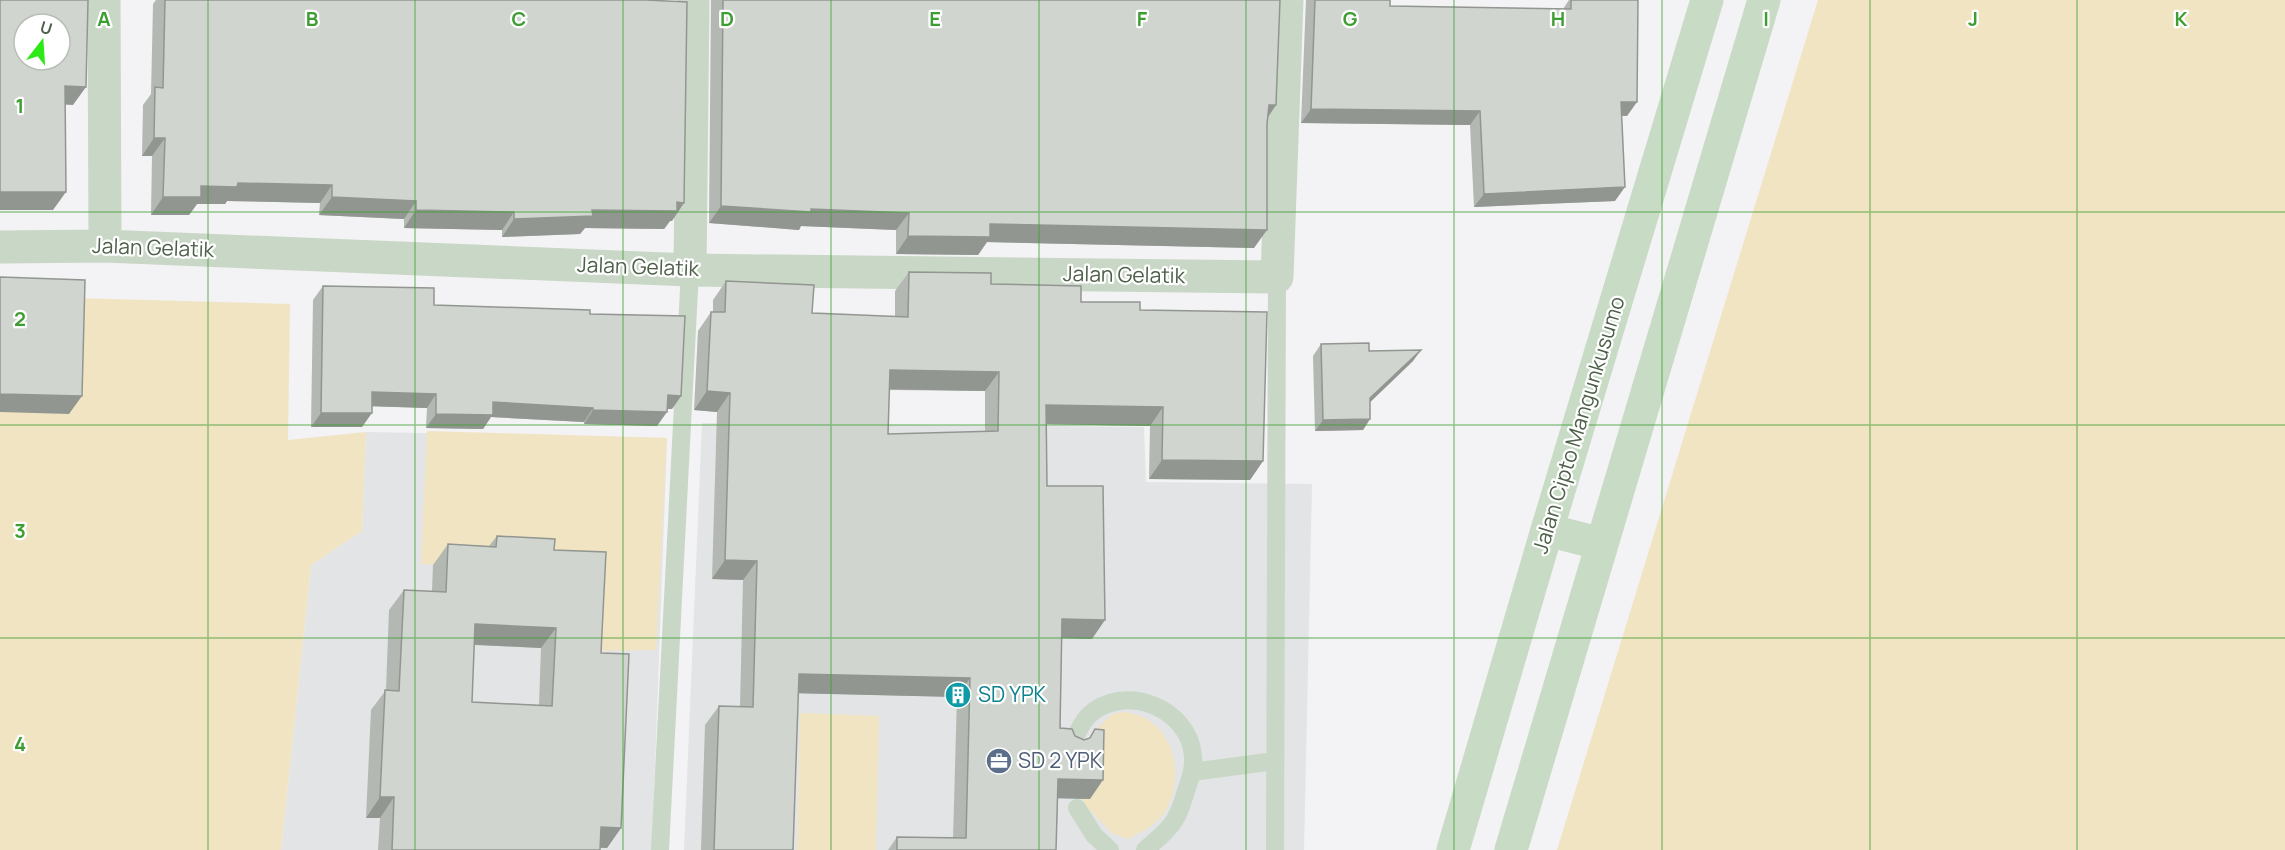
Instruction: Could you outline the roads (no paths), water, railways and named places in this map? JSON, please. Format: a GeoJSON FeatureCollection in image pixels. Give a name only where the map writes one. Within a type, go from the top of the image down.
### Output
{"type":"FeatureCollection","features":[{"type":"Feature","properties":{"kind":"street"},"geometry":{"type":"LineString","coordinates":[[104,0],[105,246]]}},
{"type":"Feature","properties":{"kind":"street"},"geometry":{"type":"LineString","coordinates":[[690,270],[693,0]]}},
{"type":"Feature","properties":{"kind":"street"},"geometry":{"type":"LineString","coordinates":[[1277,277],[1287,0]]}},
{"type":"Feature","properties":{"kind":"street","name":"Jalan Cipto Mangunkusumo"},"geometry":{"type":"LineString","coordinates":[[1453,850],[1707,0]]}},
{"type":"Feature","properties":{"kind":"street"},"geometry":{"type":"LineString","coordinates":[[1511,850],[1764,0]]}},
{"type":"Feature","properties":{"kind":"street","name":"Jalan Gelatik"},"geometry":{"type":"LineString","coordinates":[[0,247],[105,246],[690,270],[1277,277]]}},
{"type":"Feature","properties":{"kind":"street"},"geometry":{"type":"LineString","coordinates":[[1547,530],[1602,544]]}},
{"type":"Feature","properties":{"kind":"lane"},"geometry":{"type":"LineString","coordinates":[[660,850],[690,270]]}},
{"type":"Feature","properties":{"kind":"lane"},"geometry":{"type":"LineString","coordinates":[[1275,850],[1277,277]]}},
{"type":"Feature","properties":{"kind":"lane"},"geometry":{"type":"LineString","coordinates":[[1070,748],[1078,730],[1089,715],[1105,705],[1124,700],[1143,701],[1161,707],[1176,719],[1187,735],[1193,753],[1192,772],[1174,822],[1145,850]]}},
{"type":"Feature","properties":{"kind":"lane"},"geometry":{"type":"LineString","coordinates":[[1192,772],[1275,761]]}},
{"type":"Feature","properties":{"kind":"lane"},"geometry":{"type":"LineString","coordinates":[[1077,808],[1094,835],[1110,850]]}},
{"type":"Feature","properties":{"kind":"place","name":"SD YPK"},"geometry":{"type":"Point","coordinates":[958,695]}},
{"type":"Feature","properties":{"kind":"place","name":"SD 2 YPK"},"geometry":{"type":"Point","coordinates":[999,761]}}]}
